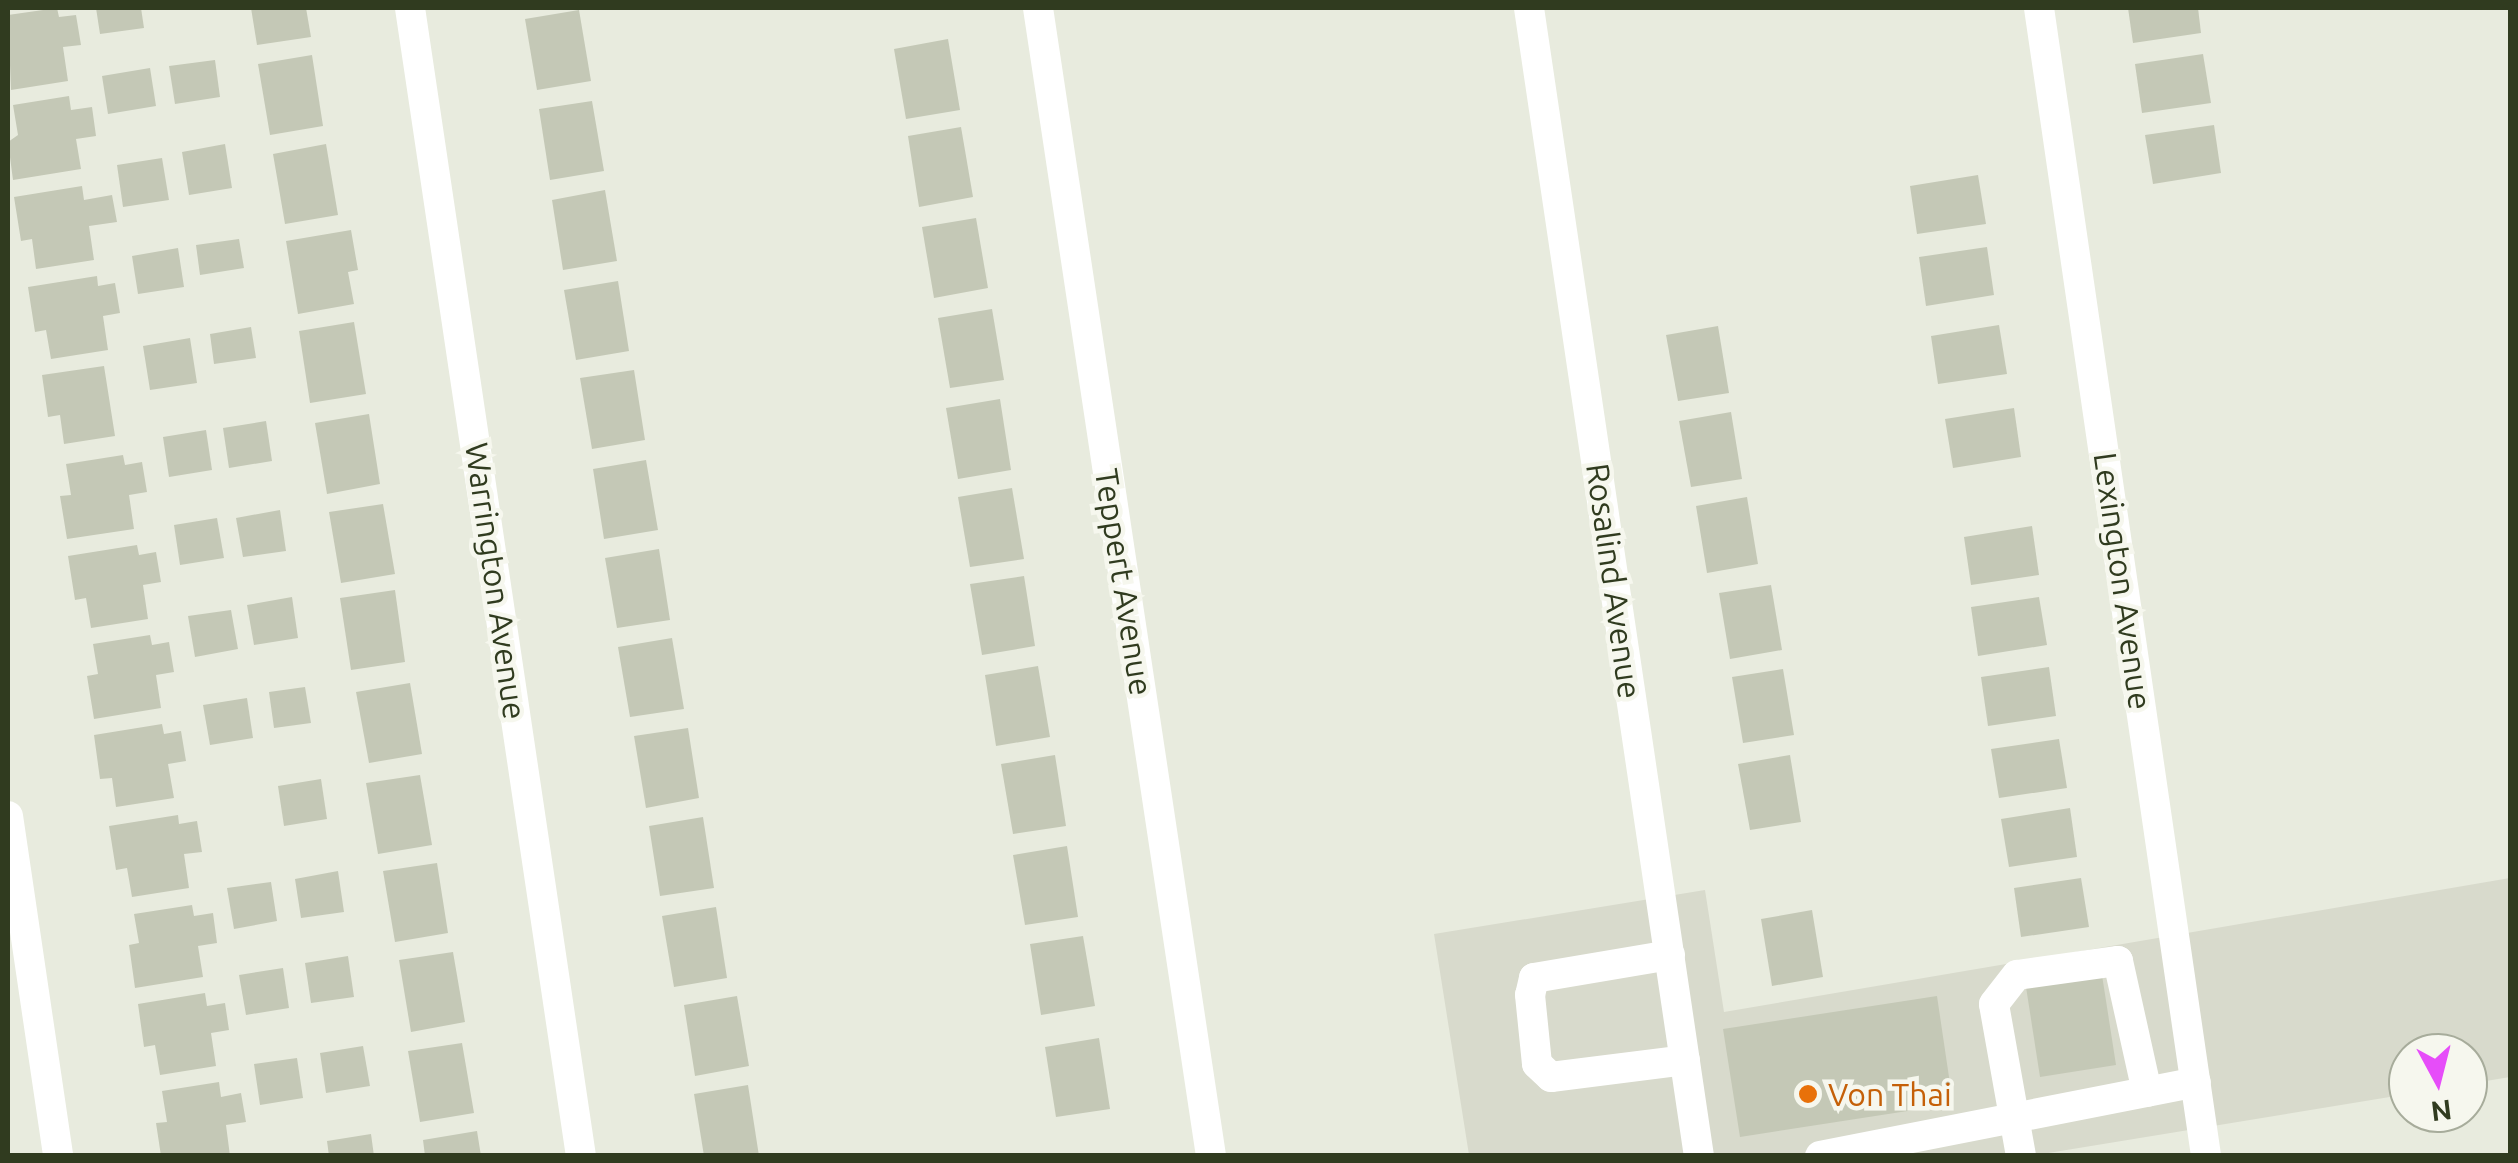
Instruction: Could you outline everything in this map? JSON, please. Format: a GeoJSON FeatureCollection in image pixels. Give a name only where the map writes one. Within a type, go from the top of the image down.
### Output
{"type":"FeatureCollection","features":[{"type":"Feature","properties":{"kind":"street","name":"Warrington Avenue"},"geometry":{"type":"LineString","coordinates":[[410,8],[581,1156]]}},
{"type":"Feature","properties":{"kind":"street","name":"Teppert Avenue"},"geometry":{"type":"LineString","coordinates":[[1038,8],[1212,1156]]}},
{"type":"Feature","properties":{"kind":"street","name":"Rosalind Avenue"},"geometry":{"type":"LineString","coordinates":[[1529,8],[1700,1156]]}},
{"type":"Feature","properties":{"kind":"street","name":"Lexington Avenue"},"geometry":{"type":"LineString","coordinates":[[2038,8],[2206,1156]]}},
{"type":"Feature","properties":{"kind":"street"},"geometry":{"type":"LineString","coordinates":[[8,816],[58,1156]]}},
{"type":"Feature","properties":{"kind":"street"},"geometry":{"type":"LineString","coordinates":[[1670,955],[1534,978],[1530,995],[1537,1064],[1551,1077],[1685,1060]]}},
{"type":"Feature","properties":{"kind":"street"},"geometry":{"type":"LineString","coordinates":[[2021,1156],[1994,1004],[2016,975],[2118,961],[2147,1092]]}},
{"type":"Feature","properties":{"kind":"street"},"geometry":{"type":"LineString","coordinates":[[1820,1156],[2196,1082]]}},
{"type":"Feature","properties":{"kind":"shaded area"},"geometry":{"type":"Polygon","coordinates":[[[2510,878],[2510,1077],[2488,1081],[2488,1033],[2388,1033],[2388,1097],[2036,1155],[1469,1155],[1434,934],[1705,890],[1724,1012],[2510,878]]]}},
{"type":"Feature","properties":{"kind":"building"},"geometry":{"type":"Polygon","coordinates":[[[57,8],[59,17],[76,15],[81,45],[63,47],[68,81],[11,90],[8,15],[57,8]]]}},
{"type":"Feature","properties":{"kind":"building"},"geometry":{"type":"Polygon","coordinates":[[[96,8],[141,8],[144,28],[100,34],[96,8]]]}},
{"type":"Feature","properties":{"kind":"building"},"geometry":{"type":"Polygon","coordinates":[[[251,8],[306,8],[311,37],[257,45],[251,8]]]}},
{"type":"Feature","properties":{"kind":"building"},"geometry":{"type":"Polygon","coordinates":[[[2128,8],[2198,8],[2201,33],[2133,43],[2128,8]]]}},
{"type":"Feature","properties":{"kind":"building"},"geometry":{"type":"Polygon","coordinates":[[[579,10],[591,81],[537,90],[525,19],[579,10]]]}},
{"type":"Feature","properties":{"kind":"building"},"geometry":{"type":"Polygon","coordinates":[[[948,39],[960,110],[906,119],[894,49],[948,39]]]}},
{"type":"Feature","properties":{"kind":"building"},"geometry":{"type":"Polygon","coordinates":[[[2203,54],[2211,103],[2142,113],[2135,64],[2203,54]]]}},
{"type":"Feature","properties":{"kind":"building"},"geometry":{"type":"Polygon","coordinates":[[[312,55],[323,126],[270,135],[258,64],[312,55]]]}},
{"type":"Feature","properties":{"kind":"building"},"geometry":{"type":"Polygon","coordinates":[[[215,60],[220,97],[175,104],[169,66],[215,60]]]}},
{"type":"Feature","properties":{"kind":"building"},"geometry":{"type":"Polygon","coordinates":[[[150,68],[156,106],[108,114],[102,76],[150,68]]]}},
{"type":"Feature","properties":{"kind":"building"},"geometry":{"type":"Polygon","coordinates":[[[69,96],[71,110],[92,107],[96,136],[76,139],[81,169],[13,180],[8,142],[18,135],[13,105],[69,96]]]}},
{"type":"Feature","properties":{"kind":"building"},"geometry":{"type":"Polygon","coordinates":[[[592,101],[604,171],[550,180],[539,109],[592,101]]]}},
{"type":"Feature","properties":{"kind":"building"},"geometry":{"type":"Polygon","coordinates":[[[2214,125],[2221,173],[2153,184],[2145,135],[2214,125]]]}},
{"type":"Feature","properties":{"kind":"building"},"geometry":{"type":"Polygon","coordinates":[[[961,127],[973,197],[919,207],[908,136],[961,127]]]}},
{"type":"Feature","properties":{"kind":"building"},"geometry":{"type":"Polygon","coordinates":[[[225,144],[232,188],[189,195],[182,152],[225,144]]]}},
{"type":"Feature","properties":{"kind":"building"},"geometry":{"type":"Polygon","coordinates":[[[326,144],[338,215],[285,224],[273,154],[326,144]]]}},
{"type":"Feature","properties":{"kind":"building"},"geometry":{"type":"Polygon","coordinates":[[[162,158],[169,200],[123,207],[117,165],[162,158]]]}},
{"type":"Feature","properties":{"kind":"building"},"geometry":{"type":"Polygon","coordinates":[[[1978,175],[1986,224],[1917,234],[1910,186],[1978,175]]]}},
{"type":"Feature","properties":{"kind":"building"},"geometry":{"type":"Polygon","coordinates":[[[82,186],[84,200],[112,195],[117,222],[89,226],[94,260],[36,269],[32,239],[21,241],[14,197],[82,186]]]}},
{"type":"Feature","properties":{"kind":"building"},"geometry":{"type":"Polygon","coordinates":[[[605,190],[617,261],[563,270],[552,200],[605,190]]]}},
{"type":"Feature","properties":{"kind":"building"},"geometry":{"type":"Polygon","coordinates":[[[976,218],[988,288],[934,298],[922,227],[976,218]]]}},
{"type":"Feature","properties":{"kind":"building"},"geometry":{"type":"Polygon","coordinates":[[[351,230],[358,270],[348,272],[354,304],[298,314],[286,241],[351,230]]]}},
{"type":"Feature","properties":{"kind":"building"},"geometry":{"type":"Polygon","coordinates":[[[239,239],[244,268],[200,275],[196,245],[239,239]]]}},
{"type":"Feature","properties":{"kind":"building"},"geometry":{"type":"Polygon","coordinates":[[[1987,247],[1994,295],[1926,306],[1919,257],[1987,247]]]}},
{"type":"Feature","properties":{"kind":"building"},"geometry":{"type":"Polygon","coordinates":[[[178,248],[184,287],[138,294],[132,256],[178,248]]]}},
{"type":"Feature","properties":{"kind":"building"},"geometry":{"type":"Polygon","coordinates":[[[97,276],[98,286],[115,283],[120,313],[103,316],[108,350],[51,359],[46,330],[35,332],[28,287],[97,276]]]}},
{"type":"Feature","properties":{"kind":"building"},"geometry":{"type":"Polygon","coordinates":[[[618,281],[629,351],[576,360],[564,290],[618,281]]]}},
{"type":"Feature","properties":{"kind":"building"},"geometry":{"type":"Polygon","coordinates":[[[992,309],[1004,380],[950,388],[938,318],[992,309]]]}},
{"type":"Feature","properties":{"kind":"building"},"geometry":{"type":"Polygon","coordinates":[[[354,322],[366,394],[310,403],[299,331],[354,322]]]}},
{"type":"Feature","properties":{"kind":"building"},"geometry":{"type":"Polygon","coordinates":[[[1999,325],[2007,374],[1938,384],[1931,336],[1999,325]]]}},
{"type":"Feature","properties":{"kind":"building"},"geometry":{"type":"Polygon","coordinates":[[[1718,326],[1729,393],[1678,401],[1666,335],[1718,326]]]}},
{"type":"Feature","properties":{"kind":"building"},"geometry":{"type":"Polygon","coordinates":[[[251,327],[256,358],[214,364],[210,334],[251,327]]]}},
{"type":"Feature","properties":{"kind":"building"},"geometry":{"type":"Polygon","coordinates":[[[190,338],[197,383],[150,390],[143,346],[190,338]]]}},
{"type":"Feature","properties":{"kind":"building"},"geometry":{"type":"Polygon","coordinates":[[[104,366],[115,436],[64,444],[60,415],[48,417],[42,375],[104,366]]]}},
{"type":"Feature","properties":{"kind":"building"},"geometry":{"type":"Polygon","coordinates":[[[634,370],[645,440],[592,449],[580,378],[634,370]]]}},
{"type":"Feature","properties":{"kind":"building"},"geometry":{"type":"Polygon","coordinates":[[[1000,399],[1011,470],[958,479],[946,408],[1000,399]]]}},
{"type":"Feature","properties":{"kind":"building"},"geometry":{"type":"Polygon","coordinates":[[[2014,408],[2021,457],[1953,468],[1945,419],[2014,408]]]}},
{"type":"Feature","properties":{"kind":"building"},"geometry":{"type":"Polygon","coordinates":[[[1731,412],[1742,479],[1691,487],[1679,421],[1731,412]]]}},
{"type":"Feature","properties":{"kind":"building"},"geometry":{"type":"Polygon","coordinates":[[[369,414],[380,484],[327,494],[315,423],[369,414]]]}},
{"type":"Feature","properties":{"kind":"building"},"geometry":{"type":"Polygon","coordinates":[[[266,421],[272,461],[229,468],[223,428],[266,421]]]}},
{"type":"Feature","properties":{"kind":"building"},"geometry":{"type":"Polygon","coordinates":[[[206,430],[212,470],[169,477],[163,437],[206,430]]]}},
{"type":"Feature","properties":{"kind":"building"},"geometry":{"type":"Polygon","coordinates":[[[123,455],[125,465],[142,462],[147,492],[129,495],[134,529],[67,539],[60,496],[71,495],[66,464],[123,455]]]}},
{"type":"Feature","properties":{"kind":"building"},"geometry":{"type":"Polygon","coordinates":[[[646,460],[658,530],[604,539],[593,469],[646,460]]]}},
{"type":"Feature","properties":{"kind":"building"},"geometry":{"type":"Polygon","coordinates":[[[1012,488],[1024,559],[970,567],[958,497],[1012,488]]]}},
{"type":"Feature","properties":{"kind":"building"},"geometry":{"type":"Polygon","coordinates":[[[1747,497],[1758,564],[1707,573],[1696,506],[1747,497]]]}},
{"type":"Feature","properties":{"kind":"building"},"geometry":{"type":"Polygon","coordinates":[[[383,504],[395,574],[341,583],[329,512],[383,504]]]}},
{"type":"Feature","properties":{"kind":"building"},"geometry":{"type":"Polygon","coordinates":[[[280,510],[286,551],[243,557],[236,518],[280,510]]]}},
{"type":"Feature","properties":{"kind":"building"},"geometry":{"type":"Polygon","coordinates":[[[217,518],[224,558],[180,565],[174,525],[217,518]]]}},
{"type":"Feature","properties":{"kind":"building"},"geometry":{"type":"Polygon","coordinates":[[[2032,526],[2039,575],[1971,585],[1964,537],[2032,526]]]}},
{"type":"Feature","properties":{"kind":"building"},"geometry":{"type":"Polygon","coordinates":[[[137,545],[139,555],[156,552],[161,582],[143,585],[148,619],[91,628],[86,598],[75,600],[68,556],[137,545]]]}},
{"type":"Feature","properties":{"kind":"building"},"geometry":{"type":"Polygon","coordinates":[[[659,549],[670,620],[617,628],[605,558],[659,549]]]}},
{"type":"Feature","properties":{"kind":"building"},"geometry":{"type":"Polygon","coordinates":[[[1024,576],[1035,646],[982,655],[970,584],[1024,576]]]}},
{"type":"Feature","properties":{"kind":"building"},"geometry":{"type":"Polygon","coordinates":[[[1771,585],[1782,650],[1730,659],[1719,593],[1771,585]]]}},
{"type":"Feature","properties":{"kind":"building"},"geometry":{"type":"Polygon","coordinates":[[[395,590],[405,662],[351,670],[340,598],[395,590]]]}},
{"type":"Feature","properties":{"kind":"building"},"geometry":{"type":"Polygon","coordinates":[[[292,597],[298,638],[254,645],[247,605],[292,597]]]}},
{"type":"Feature","properties":{"kind":"building"},"geometry":{"type":"Polygon","coordinates":[[[2039,597],[2047,645],[1978,656],[1971,607],[2039,597]]]}},
{"type":"Feature","properties":{"kind":"building"},"geometry":{"type":"Polygon","coordinates":[[[231,610],[238,649],[195,657],[188,616],[231,610]]]}},
{"type":"Feature","properties":{"kind":"building"},"geometry":{"type":"Polygon","coordinates":[[[150,635],[152,645],[169,642],[174,672],[156,675],[161,708],[94,719],[87,676],[98,674],[93,644],[150,635]]]}},
{"type":"Feature","properties":{"kind":"building"},"geometry":{"type":"Polygon","coordinates":[[[672,638],[684,709],[630,717],[618,647],[672,638]]]}},
{"type":"Feature","properties":{"kind":"building"},"geometry":{"type":"Polygon","coordinates":[[[1038,666],[1050,737],[996,746],[985,675],[1038,666]]]}},
{"type":"Feature","properties":{"kind":"building"},"geometry":{"type":"Polygon","coordinates":[[[2049,667],[2056,716],[1988,726],[1981,677],[2049,667]]]}},
{"type":"Feature","properties":{"kind":"building"},"geometry":{"type":"Polygon","coordinates":[[[1783,669],[1794,735],[1743,743],[1732,677],[1783,669]]]}},
{"type":"Feature","properties":{"kind":"building"},"geometry":{"type":"Polygon","coordinates":[[[410,683],[422,754],[369,763],[356,692],[410,683]]]}},
{"type":"Feature","properties":{"kind":"building"},"geometry":{"type":"Polygon","coordinates":[[[305,687],[311,723],[274,728],[269,692],[305,687]]]}},
{"type":"Feature","properties":{"kind":"building"},"geometry":{"type":"Polygon","coordinates":[[[247,698],[253,738],[210,745],[203,705],[247,698]]]}},
{"type":"Feature","properties":{"kind":"building"},"geometry":{"type":"Polygon","coordinates":[[[162,724],[164,734],[181,731],[186,761],[168,764],[174,798],[116,807],[112,778],[100,779],[94,735],[162,724]]]}},
{"type":"Feature","properties":{"kind":"building"},"geometry":{"type":"Polygon","coordinates":[[[688,728],[699,798],[646,808],[634,736],[688,728]]]}},
{"type":"Feature","properties":{"kind":"building"},"geometry":{"type":"Polygon","coordinates":[[[2059,739],[2067,788],[1999,798],[1991,749],[2059,739]]]}},
{"type":"Feature","properties":{"kind":"building"},"geometry":{"type":"Polygon","coordinates":[[[1055,755],[1066,826],[1013,834],[1001,764],[1055,755]]]}},
{"type":"Feature","properties":{"kind":"building"},"geometry":{"type":"Polygon","coordinates":[[[1790,755],[1801,822],[1750,830],[1738,764],[1790,755]]]}},
{"type":"Feature","properties":{"kind":"building"},"geometry":{"type":"Polygon","coordinates":[[[420,775],[432,845],[378,854],[366,783],[420,775]]]}},
{"type":"Feature","properties":{"kind":"building"},"geometry":{"type":"Polygon","coordinates":[[[321,779],[327,819],[284,826],[278,786],[321,779]]]}},
{"type":"Feature","properties":{"kind":"building"},"geometry":{"type":"Polygon","coordinates":[[[2070,808],[2077,857],[2009,867],[2001,819],[2070,808]]]}},
{"type":"Feature","properties":{"kind":"building"},"geometry":{"type":"Polygon","coordinates":[[[178,815],[179,824],[197,821],[202,852],[184,854],[189,888],[132,897],[127,868],[116,870],[109,826],[178,815]]]}},
{"type":"Feature","properties":{"kind":"building"},"geometry":{"type":"Polygon","coordinates":[[[703,817],[714,888],[660,896],[649,826],[703,817]]]}},
{"type":"Feature","properties":{"kind":"building"},"geometry":{"type":"Polygon","coordinates":[[[1067,846],[1078,917],[1025,925],[1013,855],[1067,846]]]}},
{"type":"Feature","properties":{"kind":"building"},"geometry":{"type":"Polygon","coordinates":[[[437,863],[448,933],[395,942],[383,871],[437,863]]]}},
{"type":"Feature","properties":{"kind":"building"},"geometry":{"type":"Polygon","coordinates":[[[338,871],[344,912],[301,918],[295,879],[338,871]]]}},
{"type":"Feature","properties":{"kind":"building"},"geometry":{"type":"Polygon","coordinates":[[[2081,878],[2089,927],[2021,937],[2014,888],[2081,878]]]}},
{"type":"Feature","properties":{"kind":"building"},"geometry":{"type":"Polygon","coordinates":[[[271,882],[277,921],[234,929],[227,888],[271,882]]]}},
{"type":"Feature","properties":{"kind":"building"},"geometry":{"type":"Polygon","coordinates":[[[192,905],[194,916],[213,913],[217,943],[198,946],[203,977],[135,988],[129,945],[139,943],[134,914],[192,905]]]}},
{"type":"Feature","properties":{"kind":"building"},"geometry":{"type":"Polygon","coordinates":[[[716,907],[727,978],[674,987],[662,916],[716,907]]]}},
{"type":"Feature","properties":{"kind":"building"},"geometry":{"type":"Polygon","coordinates":[[[1812,910],[1823,977],[1772,986],[1761,919],[1812,910]]]}},
{"type":"Feature","properties":{"kind":"building"},"geometry":{"type":"Polygon","coordinates":[[[1083,936],[1095,1006],[1041,1015],[1030,944],[1083,936]]]}},
{"type":"Feature","properties":{"kind":"building"},"geometry":{"type":"Polygon","coordinates":[[[453,952],[465,1022],[411,1032],[399,960],[453,952]]]}},
{"type":"Feature","properties":{"kind":"building"},"geometry":{"type":"Polygon","coordinates":[[[348,956],[354,997],[311,1003],[305,963],[348,956]]]}},
{"type":"Feature","properties":{"kind":"building"},"geometry":{"type":"Polygon","coordinates":[[[283,968],[289,1008],[246,1015],[239,975],[283,968]]]}},
{"type":"Feature","properties":{"kind":"building"},"geometry":{"type":"Polygon","coordinates":[[[2102,975],[2116,1065],[2040,1077],[2026,987],[2102,975]]]}},
{"type":"Feature","properties":{"kind":"building"},"geometry":{"type":"Polygon","coordinates":[[[205,993],[207,1006],[225,1003],[229,1030],[211,1033],[216,1066],[160,1075],[155,1045],[144,1047],[138,1004],[205,993]]]}},
{"type":"Feature","properties":{"kind":"building"},"geometry":{"type":"Polygon","coordinates":[[[737,996],[749,1066],[695,1076],[684,1005],[737,996]]]}},
{"type":"Feature","properties":{"kind":"building"},"geometry":{"type":"Polygon","coordinates":[[[1937,996],[1953,1104],[1740,1137],[1723,1029],[1937,996]]]}},
{"type":"Feature","properties":{"kind":"building"},"geometry":{"type":"Polygon","coordinates":[[[1099,1038],[1110,1109],[1056,1117],[1045,1047],[1099,1038]]]}},
{"type":"Feature","properties":{"kind":"building"},"geometry":{"type":"Polygon","coordinates":[[[462,1043],[474,1113],[420,1122],[408,1051],[462,1043]]]}},
{"type":"Feature","properties":{"kind":"building"},"geometry":{"type":"Polygon","coordinates":[[[363,1046],[370,1086],[326,1093],[320,1053],[363,1046]]]}},
{"type":"Feature","properties":{"kind":"building"},"geometry":{"type":"Polygon","coordinates":[[[297,1058],[303,1098],[260,1105],[254,1064],[297,1058]]]}},
{"type":"Feature","properties":{"kind":"building"},"geometry":{"type":"Polygon","coordinates":[[[219,1082],[221,1097],[241,1093],[246,1122],[226,1125],[230,1156],[161,1156],[156,1123],[167,1122],[162,1091],[219,1082]]]}},
{"type":"Feature","properties":{"kind":"building"},"geometry":{"type":"Polygon","coordinates":[[[748,1085],[759,1156],[704,1156],[694,1094],[748,1085]]]}},
{"type":"Feature","properties":{"kind":"building"},"geometry":{"type":"Polygon","coordinates":[[[477,1131],[481,1156],[425,1156],[423,1140],[477,1131]]]}},
{"type":"Feature","properties":{"kind":"building"},"geometry":{"type":"Polygon","coordinates":[[[371,1134],[374,1156],[329,1156],[327,1141],[371,1134]]]}},
{"type":"Feature","properties":{"kind":"place","name":"Von Thai"},"geometry":{"type":"Point","coordinates":[1808,1094]}}]}
